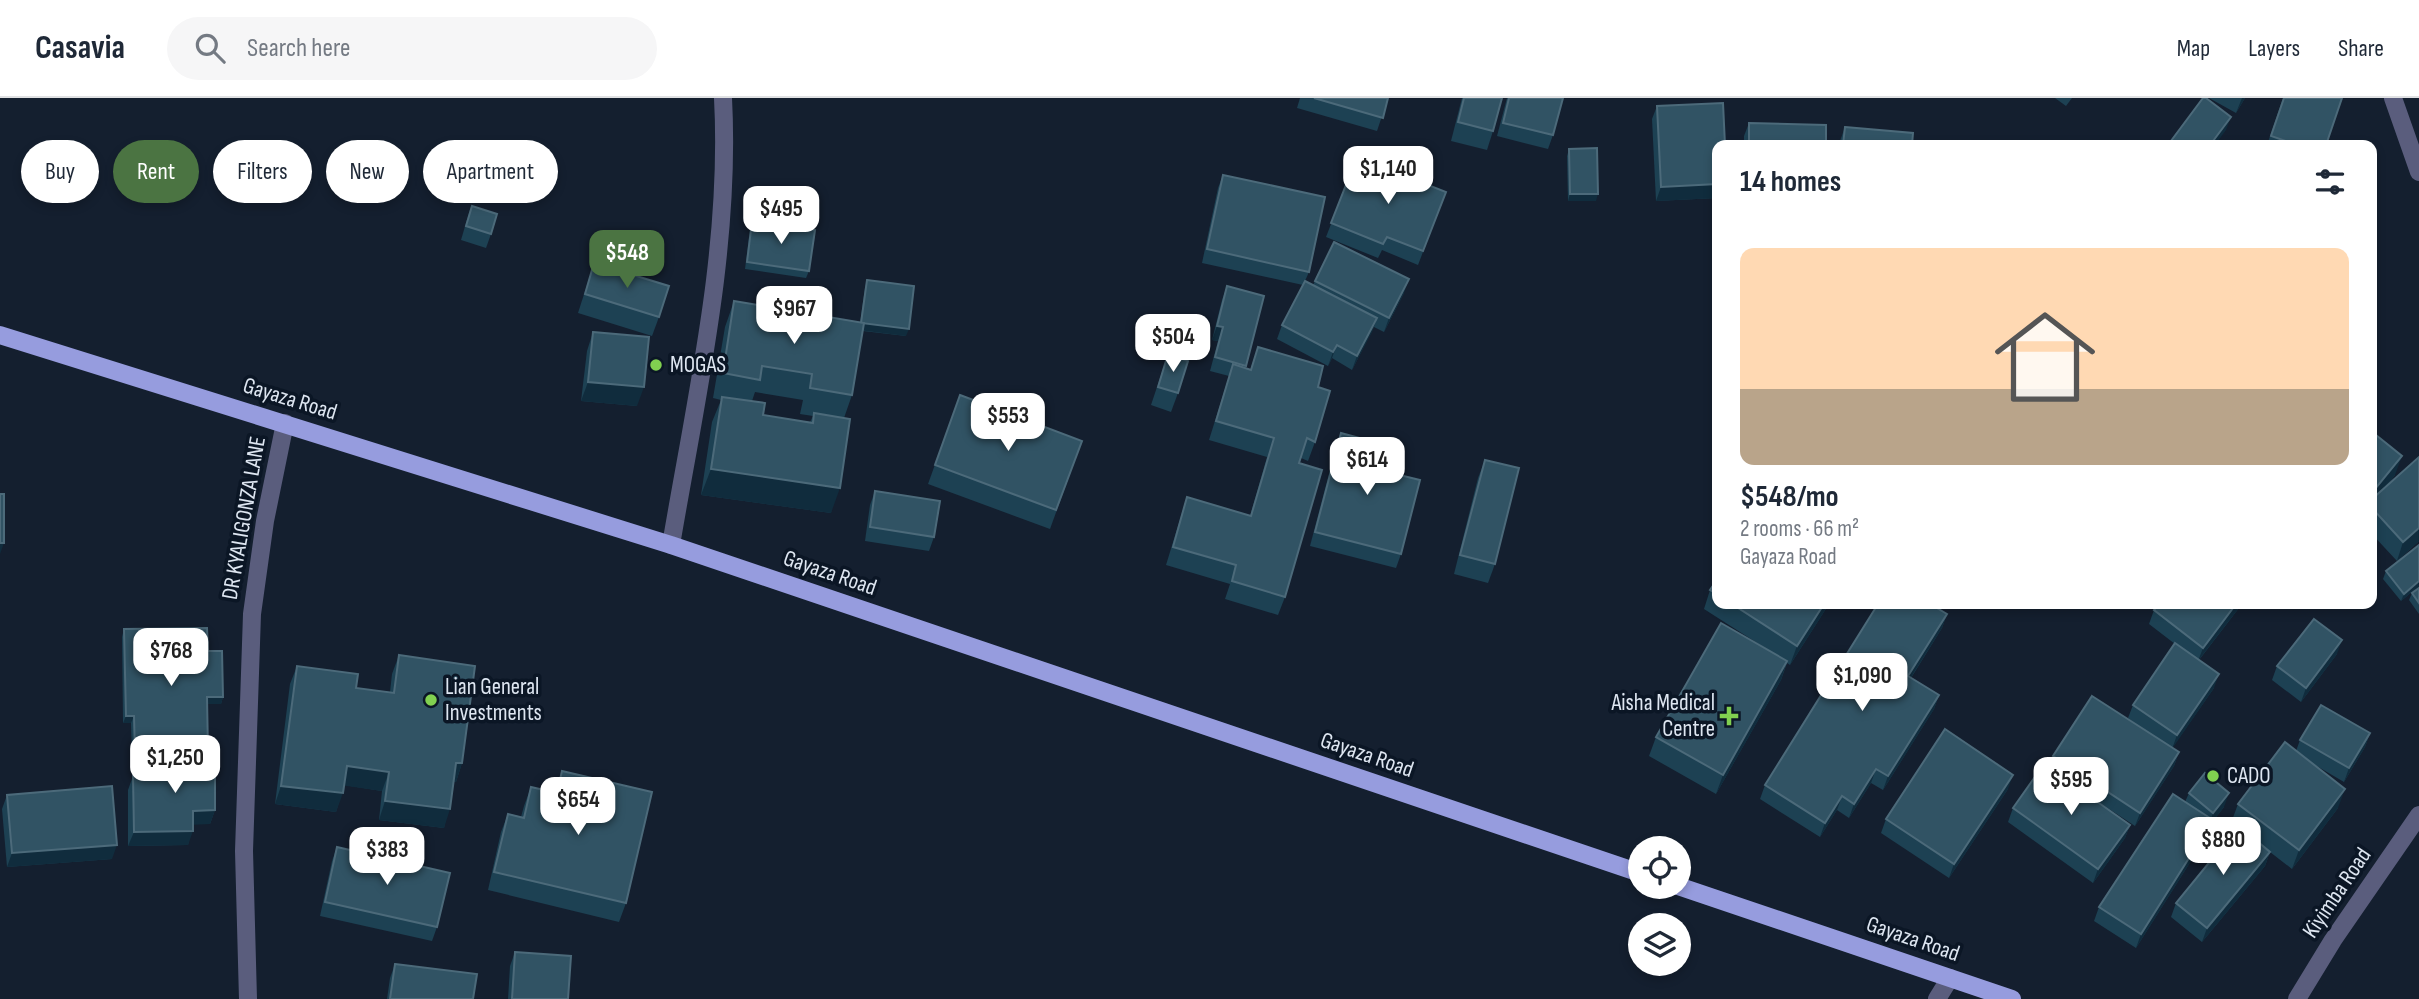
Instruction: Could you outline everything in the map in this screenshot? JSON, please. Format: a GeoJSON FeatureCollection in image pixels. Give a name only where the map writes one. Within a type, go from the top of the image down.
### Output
{"type":"FeatureCollection","features":[{"type":"Feature","properties":{"kind":"main road","name":"Gayaza Road"},"geometry":{"type":"LineString","coordinates":[[0,335],[671,545],[1628,869]]}},
{"type":"Feature","properties":{"kind":"main road","name":"Gayaza Road"},"geometry":{"type":"LineString","coordinates":[[1691,890],[2012,999]]}},
{"type":"Feature","properties":{"kind":"street"},"geometry":{"type":"LineString","coordinates":[[671,545],[719,259],[723,98]]}},
{"type":"Feature","properties":{"kind":"street"},"geometry":{"type":"LineString","coordinates":[[2393,98],[2419,172]]}},
{"type":"Feature","properties":{"kind":"street","name":"DR KYALIGONZA LANE"},"geometry":{"type":"LineString","coordinates":[[248,999],[244,851],[252,614],[265,521],[285,423]]}},
{"type":"Feature","properties":{"kind":"street","name":"Kiyimba Road"},"geometry":{"type":"LineString","coordinates":[[2297,999],[2333,940],[2419,815]]}},
{"type":"Feature","properties":{"kind":"street"},"geometry":{"type":"LineString","coordinates":[[1937,999],[1950,978]]}},
{"type":"Feature","properties":{"kind":"building"},"geometry":{"type":"Polygon","coordinates":[[[1314,98],[1388,98],[1383,118],[1314,98]]]}},
{"type":"Feature","properties":{"kind":"building"},"geometry":{"type":"Polygon","coordinates":[[[1464,98],[1502,98],[1493,131],[1458,122],[1464,98]]]}},
{"type":"Feature","properties":{"kind":"building"},"geometry":{"type":"Polygon","coordinates":[[[1509,98],[1563,98],[1553,135],[1503,123],[1509,98]]]}},
{"type":"Feature","properties":{"kind":"building"},"geometry":{"type":"Polygon","coordinates":[[[2203,98],[2231,117],[2214,140],[2172,140],[2203,98]]]}},
{"type":"Feature","properties":{"kind":"building"},"geometry":{"type":"Polygon","coordinates":[[[2284,98],[2342,98],[2328,140],[2283,140],[2271,136],[2284,98]]]}},
{"type":"Feature","properties":{"kind":"building"},"geometry":{"type":"Polygon","coordinates":[[[1723,103],[1725,140],[1712,140],[1712,184],[1661,187],[1657,106],[1723,103]]]}},
{"type":"Feature","properties":{"kind":"building"},"geometry":{"type":"Polygon","coordinates":[[[1749,123],[1826,125],[1826,140],[1749,140],[1749,123]]]}},
{"type":"Feature","properties":{"kind":"building"},"geometry":{"type":"Polygon","coordinates":[[[1845,127],[1913,133],[1912,140],[1844,140],[1845,127]]]}},
{"type":"Feature","properties":{"kind":"building"},"geometry":{"type":"Polygon","coordinates":[[[1597,148],[1598,194],[1570,194],[1569,149],[1597,148]]]}},
{"type":"Feature","properties":{"kind":"building"},"geometry":{"type":"Polygon","coordinates":[[[1357,157],[1446,192],[1423,251],[1387,237],[1383,244],[1331,223],[1357,157]]]}},
{"type":"Feature","properties":{"kind":"building"},"geometry":{"type":"Polygon","coordinates":[[[1223,175],[1325,197],[1309,272],[1207,249],[1223,175]]]}},
{"type":"Feature","properties":{"kind":"building"},"geometry":{"type":"Polygon","coordinates":[[[472,206],[497,214],[491,234],[466,226],[472,206]]]}},
{"type":"Feature","properties":{"kind":"building"},"geometry":{"type":"Polygon","coordinates":[[[752,222],[815,230],[809,271],[747,262],[752,222]]]}},
{"type":"Feature","properties":{"kind":"building"},"geometry":{"type":"Polygon","coordinates":[[[1334,242],[1409,279],[1389,318],[1315,281],[1334,242]]]}},
{"type":"Feature","properties":{"kind":"building"},"geometry":{"type":"Polygon","coordinates":[[[594,263],[669,286],[659,317],[585,294],[594,263]]]}},
{"type":"Feature","properties":{"kind":"building"},"geometry":{"type":"Polygon","coordinates":[[[867,280],[914,286],[909,329],[861,323],[867,280]]]}},
{"type":"Feature","properties":{"kind":"building"},"geometry":{"type":"Polygon","coordinates":[[[1305,281],[1377,318],[1357,356],[1337,345],[1333,352],[1282,325],[1305,281]]]}},
{"type":"Feature","properties":{"kind":"building"},"geometry":{"type":"Polygon","coordinates":[[[1227,286],[1264,296],[1246,366],[1215,357],[1223,327],[1217,326],[1227,286]]]}},
{"type":"Feature","properties":{"kind":"building"},"geometry":{"type":"Polygon","coordinates":[[[734,301],[864,323],[852,395],[810,388],[812,374],[762,366],[760,380],[723,373],[734,301]]]}},
{"type":"Feature","properties":{"kind":"building"},"geometry":{"type":"Polygon","coordinates":[[[593,332],[649,337],[644,387],[588,382],[593,332]]]}},
{"type":"Feature","properties":{"kind":"building"},"geometry":{"type":"Polygon","coordinates":[[[1258,347],[1323,366],[1318,387],[1330,391],[1315,442],[1307,438],[1299,463],[1322,470],[1285,597],[1232,581],[1236,565],[1173,547],[1187,497],[1251,516],[1274,438],[1216,421],[1233,364],[1251,370],[1258,347]]]}},
{"type":"Feature","properties":{"kind":"building"},"geometry":{"type":"Polygon","coordinates":[[[1168,354],[1188,361],[1178,393],[1158,387],[1168,354]]]}},
{"type":"Feature","properties":{"kind":"building"},"geometry":{"type":"Polygon","coordinates":[[[960,395],[1082,441],[1056,510],[935,465],[960,395]]]}},
{"type":"Feature","properties":{"kind":"building"},"geometry":{"type":"Polygon","coordinates":[[[722,397],[765,403],[763,415],[813,423],[814,413],[850,419],[840,488],[711,469],[722,397]]]}},
{"type":"Feature","properties":{"kind":"building"},"geometry":{"type":"Polygon","coordinates":[[[1341,433],[1389,446],[1383,471],[1420,480],[1401,554],[1315,532],[1341,433]]]}},
{"type":"Feature","properties":{"kind":"building"},"geometry":{"type":"Polygon","coordinates":[[[2377,436],[2402,456],[2377,487],[2377,436]]]}},
{"type":"Feature","properties":{"kind":"building"},"geometry":{"type":"Polygon","coordinates":[[[2419,457],[2419,528],[2403,542],[2377,514],[2377,495],[2419,457]]]}},
{"type":"Feature","properties":{"kind":"building"},"geometry":{"type":"Polygon","coordinates":[[[1485,460],[1519,468],[1495,564],[1460,555],[1485,460]]]}},
{"type":"Feature","properties":{"kind":"building"},"geometry":{"type":"Polygon","coordinates":[[[875,491],[940,501],[934,537],[870,527],[875,491]]]}},
{"type":"Feature","properties":{"kind":"building"},"geometry":{"type":"Polygon","coordinates":[[[0,494],[4,494],[4,543],[0,543],[0,494]]]}},
{"type":"Feature","properties":{"kind":"building"},"geometry":{"type":"Polygon","coordinates":[[[2419,545],[2419,581],[2404,594],[2386,571],[2419,545]]]}},
{"type":"Feature","properties":{"kind":"building"},"geometry":{"type":"Polygon","coordinates":[[[2419,588],[2419,603],[2412,593],[2419,588]]]}},
{"type":"Feature","properties":{"kind":"building"},"geometry":{"type":"Polygon","coordinates":[[[1740,609],[1821,609],[1797,646],[1740,609]]]}},
{"type":"Feature","properties":{"kind":"building"},"geometry":{"type":"Polygon","coordinates":[[[1875,609],[1938,609],[1947,614],[1908,676],[1939,695],[1888,776],[1876,769],[1854,804],[1842,796],[1825,823],[1765,785],[1875,609]]]}},
{"type":"Feature","properties":{"kind":"building"},"geometry":{"type":"Polygon","coordinates":[[[2155,609],[2232,609],[2203,648],[2155,609]]]}},
{"type":"Feature","properties":{"kind":"building"},"geometry":{"type":"Polygon","coordinates":[[[2314,619],[2342,640],[2306,688],[2277,666],[2314,619]]]}},
{"type":"Feature","properties":{"kind":"building"},"geometry":{"type":"Polygon","coordinates":[[[1721,623],[1787,661],[1723,775],[1656,737],[1721,623]]]}},
{"type":"Feature","properties":{"kind":"building"},"geometry":{"type":"Polygon","coordinates":[[[207,628],[208,651],[222,651],[223,697],[207,697],[208,752],[135,753],[134,716],[126,716],[124,629],[207,628]]]}},
{"type":"Feature","properties":{"kind":"building"},"geometry":{"type":"Polygon","coordinates":[[[2175,643],[2219,674],[2177,735],[2133,705],[2175,643]]]}},
{"type":"Feature","properties":{"kind":"building"},"geometry":{"type":"Polygon","coordinates":[[[399,655],[475,666],[462,763],[456,763],[450,809],[385,801],[389,772],[347,766],[343,793],[281,786],[297,666],[358,674],[356,688],[394,693],[399,655]]]}},
{"type":"Feature","properties":{"kind":"building"},"geometry":{"type":"Polygon","coordinates":[[[2092,696],[2179,752],[2140,813],[2053,756],[2092,696]]]}},
{"type":"Feature","properties":{"kind":"building"},"geometry":{"type":"Polygon","coordinates":[[[2321,705],[2370,733],[2349,768],[2300,740],[2321,705]]]}},
{"type":"Feature","properties":{"kind":"building"},"geometry":{"type":"Polygon","coordinates":[[[1945,729],[2013,775],[1954,864],[1886,819],[1945,729]]]}},
{"type":"Feature","properties":{"kind":"building"},"geometry":{"type":"Polygon","coordinates":[[[2285,742],[2345,789],[2299,850],[2238,804],[2285,742]]]}},
{"type":"Feature","properties":{"kind":"building"},"geometry":{"type":"Polygon","coordinates":[[[171,754],[215,754],[215,810],[193,811],[193,831],[134,832],[133,776],[172,776],[171,754]]]}},
{"type":"Feature","properties":{"kind":"building"},"geometry":{"type":"Polygon","coordinates":[[[2044,764],[2130,825],[2098,869],[2013,808],[2044,764]]]}},
{"type":"Feature","properties":{"kind":"building"},"geometry":{"type":"Polygon","coordinates":[[[562,771],[652,792],[626,903],[494,872],[508,814],[524,818],[531,787],[557,793],[562,771]]]}},
{"type":"Feature","properties":{"kind":"building"},"geometry":{"type":"Polygon","coordinates":[[[2205,773],[2229,793],[2213,813],[2189,793],[2205,773]]]}},
{"type":"Feature","properties":{"kind":"building"},"geometry":{"type":"Polygon","coordinates":[[[112,786],[117,845],[12,853],[7,795],[112,786]]]}},
{"type":"Feature","properties":{"kind":"building"},"geometry":{"type":"Polygon","coordinates":[[[2173,794],[2213,820],[2141,934],[2099,907],[2173,794]]]}},
{"type":"Feature","properties":{"kind":"building"},"geometry":{"type":"Polygon","coordinates":[[[2239,826],[2270,852],[2207,928],[2176,903],[2239,826]]]}},
{"type":"Feature","properties":{"kind":"building"},"geometry":{"type":"Polygon","coordinates":[[[337,847],[450,873],[437,927],[325,902],[337,847]]]}},
{"type":"Feature","properties":{"kind":"building"},"geometry":{"type":"Polygon","coordinates":[[[515,952],[571,956],[568,999],[512,999],[515,952]]]}},
{"type":"Feature","properties":{"kind":"building"},"geometry":{"type":"Polygon","coordinates":[[[395,964],[477,974],[473,999],[390,999],[395,964]]]}},
{"type":"Feature","properties":{"kind":"place","name":"MOGAS"},"geometry":{"type":"Point","coordinates":[656,365]}},
{"type":"Feature","properties":{"kind":"place","name":"Lian General Investments"},"geometry":{"type":"Point","coordinates":[431,700]}},
{"type":"Feature","properties":{"kind":"place","name":"Aisha Medical Centre"},"geometry":{"type":"Point","coordinates":[1729,716]}},
{"type":"Feature","properties":{"kind":"place","name":"CADO"},"geometry":{"type":"Point","coordinates":[2213,776]}}]}
